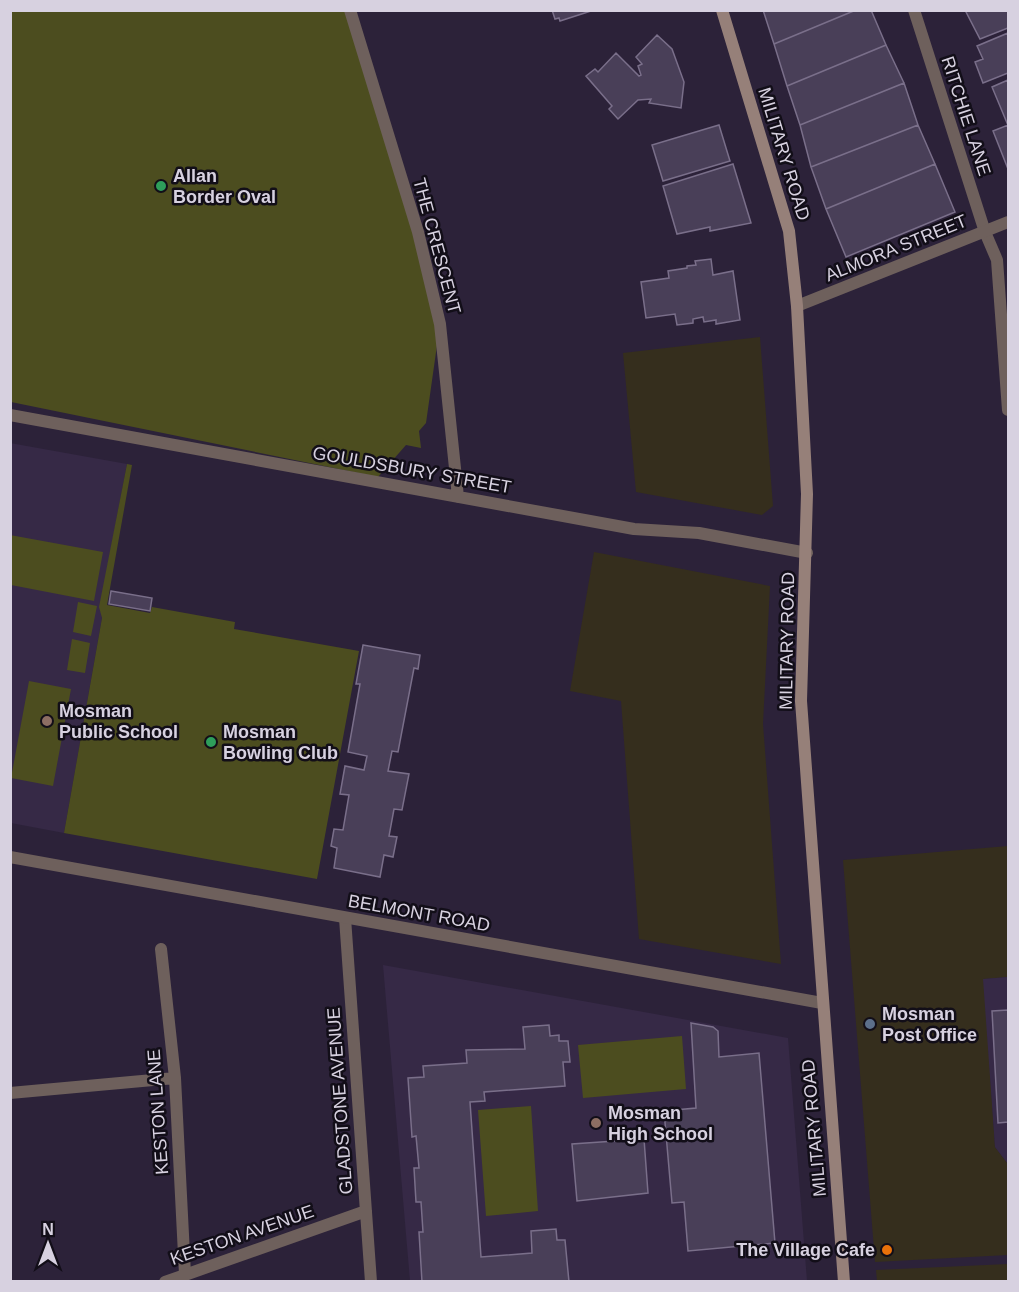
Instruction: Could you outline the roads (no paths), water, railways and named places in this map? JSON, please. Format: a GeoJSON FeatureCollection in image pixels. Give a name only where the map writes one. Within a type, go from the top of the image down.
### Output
{"type":"FeatureCollection","features":[{"type":"Feature","properties":{"kind":"main road","name":"MILITARY ROAD"},"geometry":{"type":"LineString","coordinates":[[722,10],[789,231],[797,306],[807,494],[801,701],[844,1281]]}},
{"type":"Feature","properties":{"kind":"street","name":"THE CRESCENT"},"geometry":{"type":"LineString","coordinates":[[350,10],[418,232],[440,324],[458,497]]}},
{"type":"Feature","properties":{"kind":"street","name":"RITCHIE LANE"},"geometry":{"type":"LineString","coordinates":[[914,10],[985,232],[997,260],[1008,410]]}},
{"type":"Feature","properties":{"kind":"street","name":"ALMORA STREET"},"geometry":{"type":"LineString","coordinates":[[797,306],[1008,222]]}},
{"type":"Feature","properties":{"kind":"street","name":"GOULDSBURY STREET"},"geometry":{"type":"LineString","coordinates":[[10,416],[634,529],[699,533],[807,553]]}},
{"type":"Feature","properties":{"kind":"street","name":"BELMONT ROAD"},"geometry":{"type":"LineString","coordinates":[[10,857],[822,1003]]}},
{"type":"Feature","properties":{"kind":"street","name":"GLADSTONE AVENUE"},"geometry":{"type":"LineString","coordinates":[[345,918],[372,1281]]}},
{"type":"Feature","properties":{"kind":"street","name":"KESTON LANE"},"geometry":{"type":"LineString","coordinates":[[161,949],[175,1078],[185,1274]]}},
{"type":"Feature","properties":{"kind":"street"},"geometry":{"type":"LineString","coordinates":[[10,1093],[175,1078]]}},
{"type":"Feature","properties":{"kind":"street","name":"KESTON AVENUE"},"geometry":{"type":"LineString","coordinates":[[165,1281],[366,1211]]}},
{"type":"Feature","properties":{"kind":"place","name":"Allan Border Oval"},"geometry":{"type":"Point","coordinates":[161,186]}},
{"type":"Feature","properties":{"kind":"place","name":"Mosman Public School"},"geometry":{"type":"Point","coordinates":[47,721]}},
{"type":"Feature","properties":{"kind":"place","name":"Mosman Bowling Club"},"geometry":{"type":"Point","coordinates":[211,742]}},
{"type":"Feature","properties":{"kind":"place","name":"Mosman Post Office"},"geometry":{"type":"Point","coordinates":[870,1024]}},
{"type":"Feature","properties":{"kind":"place","name":"Mosman High School"},"geometry":{"type":"Point","coordinates":[596,1123]}},
{"type":"Feature","properties":{"kind":"place","name":"The Village Cafe"},"geometry":{"type":"Point","coordinates":[887,1250]}}]}
